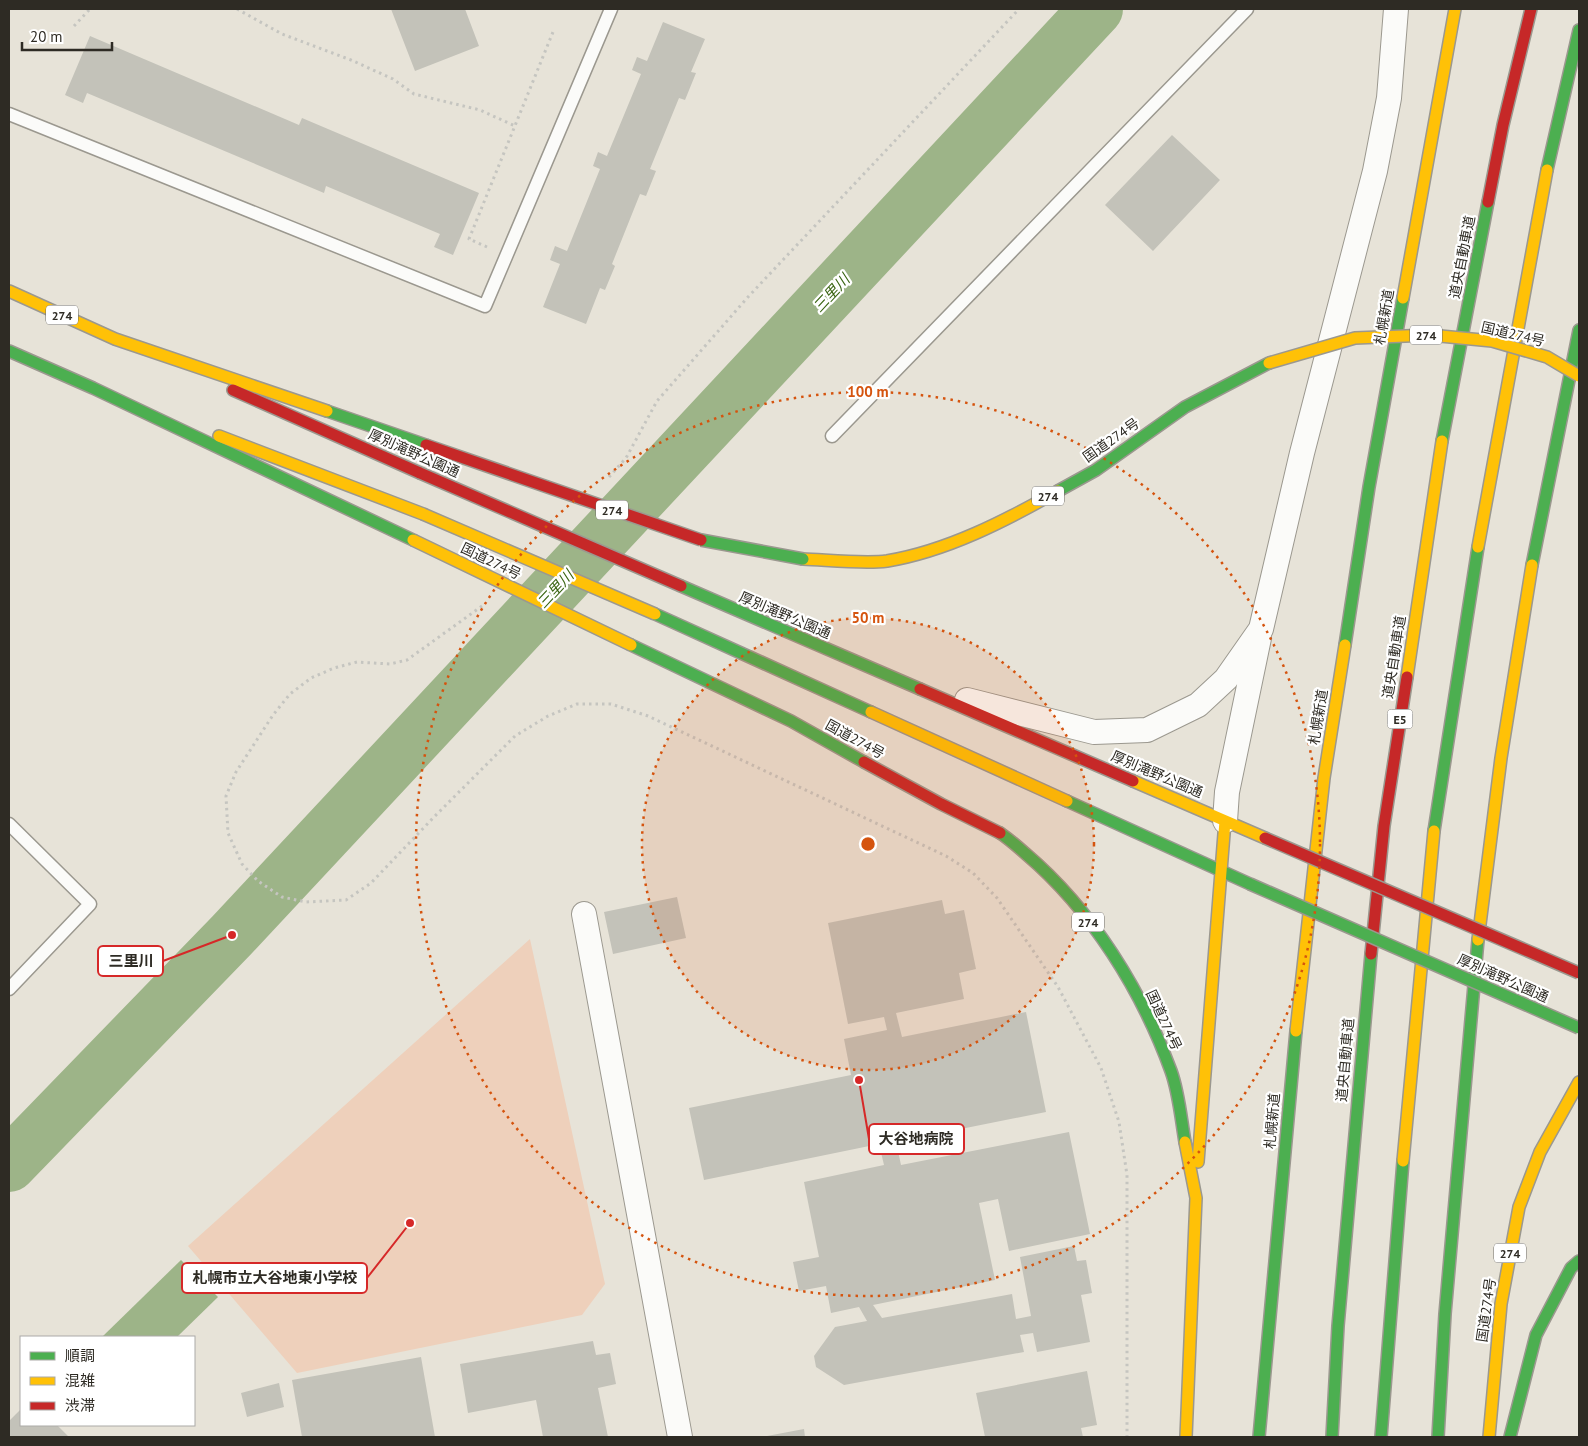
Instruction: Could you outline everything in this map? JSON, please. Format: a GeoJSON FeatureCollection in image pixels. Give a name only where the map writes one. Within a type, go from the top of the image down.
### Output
{"type":"FeatureCollection","features":[{"type":"Feature","properties":{"kind":"main road","name":"札幌新道"},"geometry":{"type":"LineString","coordinates":[[1259,1437],[1290,1085],[1324,778],[1369,487],[1456,9]]}},
{"type":"Feature","properties":{"kind":"main road"},"geometry":{"type":"LineString","coordinates":[[1503,125],[1519,9]]}},
{"type":"Feature","properties":{"kind":"main road","name":"道央自動車道"},"geometry":{"type":"LineString","coordinates":[[1332,1437],[1338,1326],[1362,1039],[1384,826],[1445,424],[1503,125],[1531,9]]}},
{"type":"Feature","properties":{"kind":"main road"},"geometry":{"type":"LineString","coordinates":[[1381,1437],[1414,1031],[1435,820],[1483,521],[1552,143],[1579,30]]}},
{"type":"Feature","properties":{"kind":"main road","name":"厚別滝野公園通"},"geometry":{"type":"LineString","coordinates":[[9,291],[680,586],[1579,973]]}},
{"type":"Feature","properties":{"kind":"main road"},"geometry":{"type":"LineString","coordinates":[[1438,1437],[1465,1060],[1488,844],[1520,631],[1556,433],[1579,330]]}},
{"type":"Feature","properties":{"kind":"main road","name":"国道274号"},"geometry":{"type":"LineString","coordinates":[[115,338],[703,541],[803,559],[886,561],[939,548],[1028,508],[1096,470],[1185,407],[1269,363],[1355,338],[1430,334],[1492,342],[1547,357],[1579,376]]}},
{"type":"Feature","properties":{"kind":"main road","name":"厚別滝野公園通"},"geometry":{"type":"LineString","coordinates":[[9,351],[93,388],[423,514],[655,614],[1220,871],[1579,1028]]}},
{"type":"Feature","properties":{"kind":"main road","name":"国道274号"},"geometry":{"type":"LineString","coordinates":[[93,388],[791,722],[941,804],[1002,834],[1046,871],[1080,910],[1110,951],[1145,1009],[1172,1074],[1196,1198],[1186,1437]]}},
{"type":"Feature","properties":{"kind":"main road"},"geometry":{"type":"LineString","coordinates":[[1196,1198],[1225,820]]}},
{"type":"Feature","properties":{"kind":"main road","name":"国道274号"},"geometry":{"type":"LineString","coordinates":[[1489,1437],[1492,1374],[1514,1230],[1529,1177],[1564,1105],[1579,1082]]}},
{"type":"Feature","properties":{"kind":"main road"},"geometry":{"type":"LineString","coordinates":[[1510,1437],[1536,1335],[1571,1268],[1579,1261]]}},
{"type":"Feature","properties":{"kind":"street"},"geometry":{"type":"LineString","coordinates":[[1225,820],[1227,792],[1261,629],[1302,453],[1375,171],[1390,98],[1396,9]]}},
{"type":"Feature","properties":{"kind":"street"},"geometry":{"type":"LineString","coordinates":[[915,687],[1094,732],[1147,730],[1198,705],[1226,678],[1261,629]]}},
{"type":"Feature","properties":{"kind":"street"},"geometry":{"type":"LineString","coordinates":[[584,914],[680,1437]]}},
{"type":"Feature","properties":{"kind":"lane"},"geometry":{"type":"LineString","coordinates":[[9,114],[485,306],[611,9]]}},
{"type":"Feature","properties":{"kind":"lane"},"geometry":{"type":"LineString","coordinates":[[832,436],[1248,9]]}},
{"type":"Feature","properties":{"kind":"lane"},"geometry":{"type":"LineString","coordinates":[[9,824],[90,904],[9,989]]}},
{"type":"Feature","properties":{"kind":"path"},"geometry":{"type":"LineString","coordinates":[[74,26],[90,9]]}},
{"type":"Feature","properties":{"kind":"path"},"geometry":{"type":"LineString","coordinates":[[237,9],[282,34],[351,60],[392,79],[414,94],[480,110],[515,126]]}},
{"type":"Feature","properties":{"kind":"path"},"geometry":{"type":"LineString","coordinates":[[606,480],[626,458],[657,400],[748,297],[1019,9]]}},
{"type":"Feature","properties":{"kind":"path"},"geometry":{"type":"LineString","coordinates":[[506,255],[469,239],[553,32]]}},
{"type":"Feature","properties":{"kind":"path"},"geometry":{"type":"LineString","coordinates":[[486,602],[406,660],[390,664],[356,662],[334,668],[311,678],[290,694],[273,715],[236,772],[226,796],[228,833],[242,864],[258,881],[282,897],[306,902],[346,900],[371,883],[516,736],[548,716],[577,704],[611,704],[648,716],[946,856],[973,873],[997,898],[1058,987],[1101,1068],[1119,1122],[1127,1175],[1127,1437]]}},
{"type":"Feature","properties":{"kind":"shaded area"},"geometry":{"type":"Polygon","coordinates":[[[530,939],[605,1284],[582,1315],[297,1373],[188,1246],[530,939]]]}},
{"type":"Feature","properties":{"kind":"shaded area"},"geometry":{"type":"Polygon","coordinates":[[[181,1260],[218,1297],[178,1336],[103,1336],[181,1260]]]}},
{"type":"Feature","properties":{"kind":"building"},"geometry":{"type":"Polygon","coordinates":[[[391,9],[465,9],[479,46],[415,71],[391,9]]]}},
{"type":"Feature","properties":{"kind":"building"},"geometry":{"type":"Polygon","coordinates":[[[663,22],[705,39],[691,72],[696,73],[685,100],[679,98],[650,169],[656,171],[646,196],[640,194],[612,264],[615,266],[605,290],[600,288],[586,324],[543,307],[560,264],[550,260],[555,246],[567,251],[600,169],[593,166],[598,152],[607,156],[641,74],[632,70],[637,57],[647,61],[663,22]]]}},
{"type":"Feature","properties":{"kind":"building"},"geometry":{"type":"Polygon","coordinates":[[[90,36],[299,125],[302,118],[479,193],[453,255],[434,247],[440,234],[326,186],[324,193],[87,93],[83,103],[65,95],[90,36]]]}},
{"type":"Feature","properties":{"kind":"building"},"geometry":{"type":"Polygon","coordinates":[[[1172,135],[1220,180],[1153,251],[1105,205],[1172,135]]]}},
{"type":"Feature","properties":{"kind":"building"},"geometry":{"type":"Polygon","coordinates":[[[677,897],[686,938],[613,954],[604,912],[677,897]]]}},
{"type":"Feature","properties":{"kind":"building"},"geometry":{"type":"Polygon","coordinates":[[[942,900],[945,914],[964,910],[976,969],[959,973],[964,999],[896,1013],[902,1037],[1026,1012],[1046,1112],[896,1142],[901,1165],[1069,1132],[1090,1234],[1009,1251],[998,1199],[979,1203],[995,1280],[873,1305],[882,1318],[1012,1294],[1016,1319],[1031,1316],[1020,1257],[1074,1246],[1077,1261],[1086,1260],[1092,1293],[1081,1295],[1090,1342],[1037,1352],[1033,1333],[1020,1335],[1024,1352],[844,1385],[816,1367],[814,1356],[835,1327],[867,1321],[859,1307],[831,1313],[826,1286],[799,1291],[793,1262],[819,1257],[804,1182],[884,1165],[879,1144],[704,1180],[689,1108],[851,1075],[844,1039],[887,1030],[884,1017],[848,1024],[828,923],[942,900]]]}},
{"type":"Feature","properties":{"kind":"building"},"geometry":{"type":"Polygon","coordinates":[[[593,1341],[596,1355],[610,1353],[616,1384],[598,1388],[608,1437],[543,1437],[536,1400],[468,1413],[460,1364],[593,1341]]]}},
{"type":"Feature","properties":{"kind":"building"},"geometry":{"type":"Polygon","coordinates":[[[421,1357],[435,1437],[302,1437],[292,1380],[421,1357]]]}},
{"type":"Feature","properties":{"kind":"building"},"geometry":{"type":"Polygon","coordinates":[[[1087,1371],[1097,1425],[1081,1428],[1083,1437],[985,1437],[976,1393],[1087,1371]]]}},
{"type":"Feature","properties":{"kind":"building"},"geometry":{"type":"Polygon","coordinates":[[[279,1383],[284,1407],[247,1417],[241,1393],[279,1383]]]}},
{"type":"Feature","properties":{"kind":"building"},"geometry":{"type":"Polygon","coordinates":[[[20,1410],[20,1426],[58,1426],[69,1437],[9,1437],[9,1421],[20,1410]]]}},
{"type":"Feature","properties":{"kind":"building"},"geometry":{"type":"Polygon","coordinates":[[[804,1429],[805,1437],[767,1437],[767,1436],[804,1429]]]}},
{"type":"Feature","properties":{"kind":"waterway","name":"三里川"},"geometry":{"type":"LineString","coordinates":[[9,1165],[232,935],[1096,9]]}},
{"type":"Feature","properties":{"kind":"traffic: fast"},"geometry":{"type":"LineString","coordinates":[[1547,170],[1579,30]]}},
{"type":"Feature","properties":{"kind":"traffic: fast"},"geometry":{"type":"LineString","coordinates":[[1442,441],[1488,202]]}},
{"type":"Feature","properties":{"kind":"traffic: fast"},"geometry":{"type":"LineString","coordinates":[[1345,645],[1369,487],[1403,298]]}},
{"type":"Feature","properties":{"kind":"traffic: fast"},"geometry":{"type":"LineString","coordinates":[[1532,565],[1579,330]]}},
{"type":"Feature","properties":{"kind":"traffic: fast"},"geometry":{"type":"LineString","coordinates":[[9,351],[93,388],[413,540]]}},
{"type":"Feature","properties":{"kind":"traffic: fast"},"geometry":{"type":"LineString","coordinates":[[1058,491],[1096,470],[1185,407],[1269,363]]}},
{"type":"Feature","properties":{"kind":"traffic: fast"},"geometry":{"type":"LineString","coordinates":[[327,411],[426,445]]}},
{"type":"Feature","properties":{"kind":"traffic: fast"},"geometry":{"type":"LineString","coordinates":[[701,540],[803,559]]}},
{"type":"Feature","properties":{"kind":"traffic: fast"},"geometry":{"type":"LineString","coordinates":[[1434,831],[1478,547]]}},
{"type":"Feature","properties":{"kind":"traffic: fast"},"geometry":{"type":"LineString","coordinates":[[681,586],[920,689]]}},
{"type":"Feature","properties":{"kind":"traffic: fast"},"geometry":{"type":"LineString","coordinates":[[655,614],[871,712]]}},
{"type":"Feature","properties":{"kind":"traffic: fast"},"geometry":{"type":"LineString","coordinates":[[631,645],[791,721],[864,762]]}},
{"type":"Feature","properties":{"kind":"traffic: fast"},"geometry":{"type":"LineString","coordinates":[[1067,801],[1250,884]]}},
{"type":"Feature","properties":{"kind":"traffic: fast"},"geometry":{"type":"LineString","coordinates":[[1000,833],[1050,876],[1072,900],[1093,926],[1130,982],[1159,1041],[1174,1079],[1185,1142]]}},
{"type":"Feature","properties":{"kind":"traffic: fast"},"geometry":{"type":"LineString","coordinates":[[1250,884],[1579,1028]]}},
{"type":"Feature","properties":{"kind":"traffic: fast"},"geometry":{"type":"LineString","coordinates":[[1438,1437],[1445,1314],[1478,940]]}},
{"type":"Feature","properties":{"kind":"traffic: fast"},"geometry":{"type":"LineString","coordinates":[[1332,1437],[1338,1326],[1371,954]]}},
{"type":"Feature","properties":{"kind":"traffic: fast"},"geometry":{"type":"LineString","coordinates":[[1259,1437],[1296,1031]]}},
{"type":"Feature","properties":{"kind":"traffic: fast"},"geometry":{"type":"LineString","coordinates":[[1381,1437],[1403,1161]]}},
{"type":"Feature","properties":{"kind":"traffic: fast"},"geometry":{"type":"LineString","coordinates":[[1510,1437],[1536,1335],[1571,1268],[1579,1261]]}},
{"type":"Feature","properties":{"kind":"traffic: slow"},"geometry":{"type":"LineString","coordinates":[[1403,298],[1455,9]]}},
{"type":"Feature","properties":{"kind":"traffic: slow"},"geometry":{"type":"LineString","coordinates":[[1478,547],[1547,170]]}},
{"type":"Feature","properties":{"kind":"traffic: slow"},"geometry":{"type":"LineString","coordinates":[[9,291],[115,339],[327,411]]}},
{"type":"Feature","properties":{"kind":"traffic: slow"},"geometry":{"type":"LineString","coordinates":[[1269,363],[1355,338],[1430,335],[1492,341],[1547,357],[1579,376]]}},
{"type":"Feature","properties":{"kind":"traffic: slow"},"geometry":{"type":"LineString","coordinates":[[219,436],[423,514]]}},
{"type":"Feature","properties":{"kind":"traffic: slow"},"geometry":{"type":"LineString","coordinates":[[1407,677],[1442,441]]}},
{"type":"Feature","properties":{"kind":"traffic: slow"},"geometry":{"type":"LineString","coordinates":[[803,559],[846,562],[887,561],[932,550],[975,534],[1058,491]]}},
{"type":"Feature","properties":{"kind":"traffic: slow"},"geometry":{"type":"LineString","coordinates":[[423,514],[655,614]]}},
{"type":"Feature","properties":{"kind":"traffic: slow"},"geometry":{"type":"LineString","coordinates":[[413,540],[631,645]]}},
{"type":"Feature","properties":{"kind":"traffic: slow"},"geometry":{"type":"LineString","coordinates":[[1478,940],[1501,758],[1532,565]]}},
{"type":"Feature","properties":{"kind":"traffic: slow"},"geometry":{"type":"LineString","coordinates":[[1296,1031],[1324,778],[1345,645]]}},
{"type":"Feature","properties":{"kind":"traffic: slow"},"geometry":{"type":"LineString","coordinates":[[871,712],[1067,801]]}},
{"type":"Feature","properties":{"kind":"traffic: slow"},"geometry":{"type":"LineString","coordinates":[[1133,781],[1265,838]]}},
{"type":"Feature","properties":{"kind":"traffic: slow"},"geometry":{"type":"LineString","coordinates":[[1198,1162],[1225,821]]}},
{"type":"Feature","properties":{"kind":"traffic: slow"},"geometry":{"type":"LineString","coordinates":[[1403,1161],[1434,831]]}},
{"type":"Feature","properties":{"kind":"traffic: slow"},"geometry":{"type":"LineString","coordinates":[[1489,1437],[1501,1304],[1519,1207],[1540,1152],[1579,1082]]}},
{"type":"Feature","properties":{"kind":"traffic: slow"},"geometry":{"type":"LineString","coordinates":[[1185,1142],[1196,1198],[1186,1437]]}},
{"type":"Feature","properties":{"kind":"traffic: jam"},"geometry":{"type":"LineString","coordinates":[[1488,202],[1503,125],[1531,9]]}},
{"type":"Feature","properties":{"kind":"traffic: jam"},"geometry":{"type":"LineString","coordinates":[[233,390],[420,473]]}},
{"type":"Feature","properties":{"kind":"traffic: jam"},"geometry":{"type":"LineString","coordinates":[[426,445],[701,540]]}},
{"type":"Feature","properties":{"kind":"traffic: jam"},"geometry":{"type":"LineString","coordinates":[[420,473],[681,586]]}},
{"type":"Feature","properties":{"kind":"traffic: jam"},"geometry":{"type":"LineString","coordinates":[[1371,954],[1384,826],[1407,677]]}},
{"type":"Feature","properties":{"kind":"traffic: jam"},"geometry":{"type":"LineString","coordinates":[[920,689],[1133,781]]}},
{"type":"Feature","properties":{"kind":"traffic: jam"},"geometry":{"type":"LineString","coordinates":[[864,762],[941,804],[1000,833]]}},
{"type":"Feature","properties":{"kind":"traffic: jam"},"geometry":{"type":"LineString","coordinates":[[1265,838],[1579,973]]}},
{"type":"Feature","properties":{"kind":"place","name":"三里川"},"geometry":{"type":"Point","coordinates":[232,935]}},
{"type":"Feature","properties":{"kind":"place","name":"大谷地病院"},"geometry":{"type":"Point","coordinates":[859,1080]}},
{"type":"Feature","properties":{"kind":"place","name":"札幌市立大谷地東小学校"},"geometry":{"type":"Point","coordinates":[410,1223]}}]}
